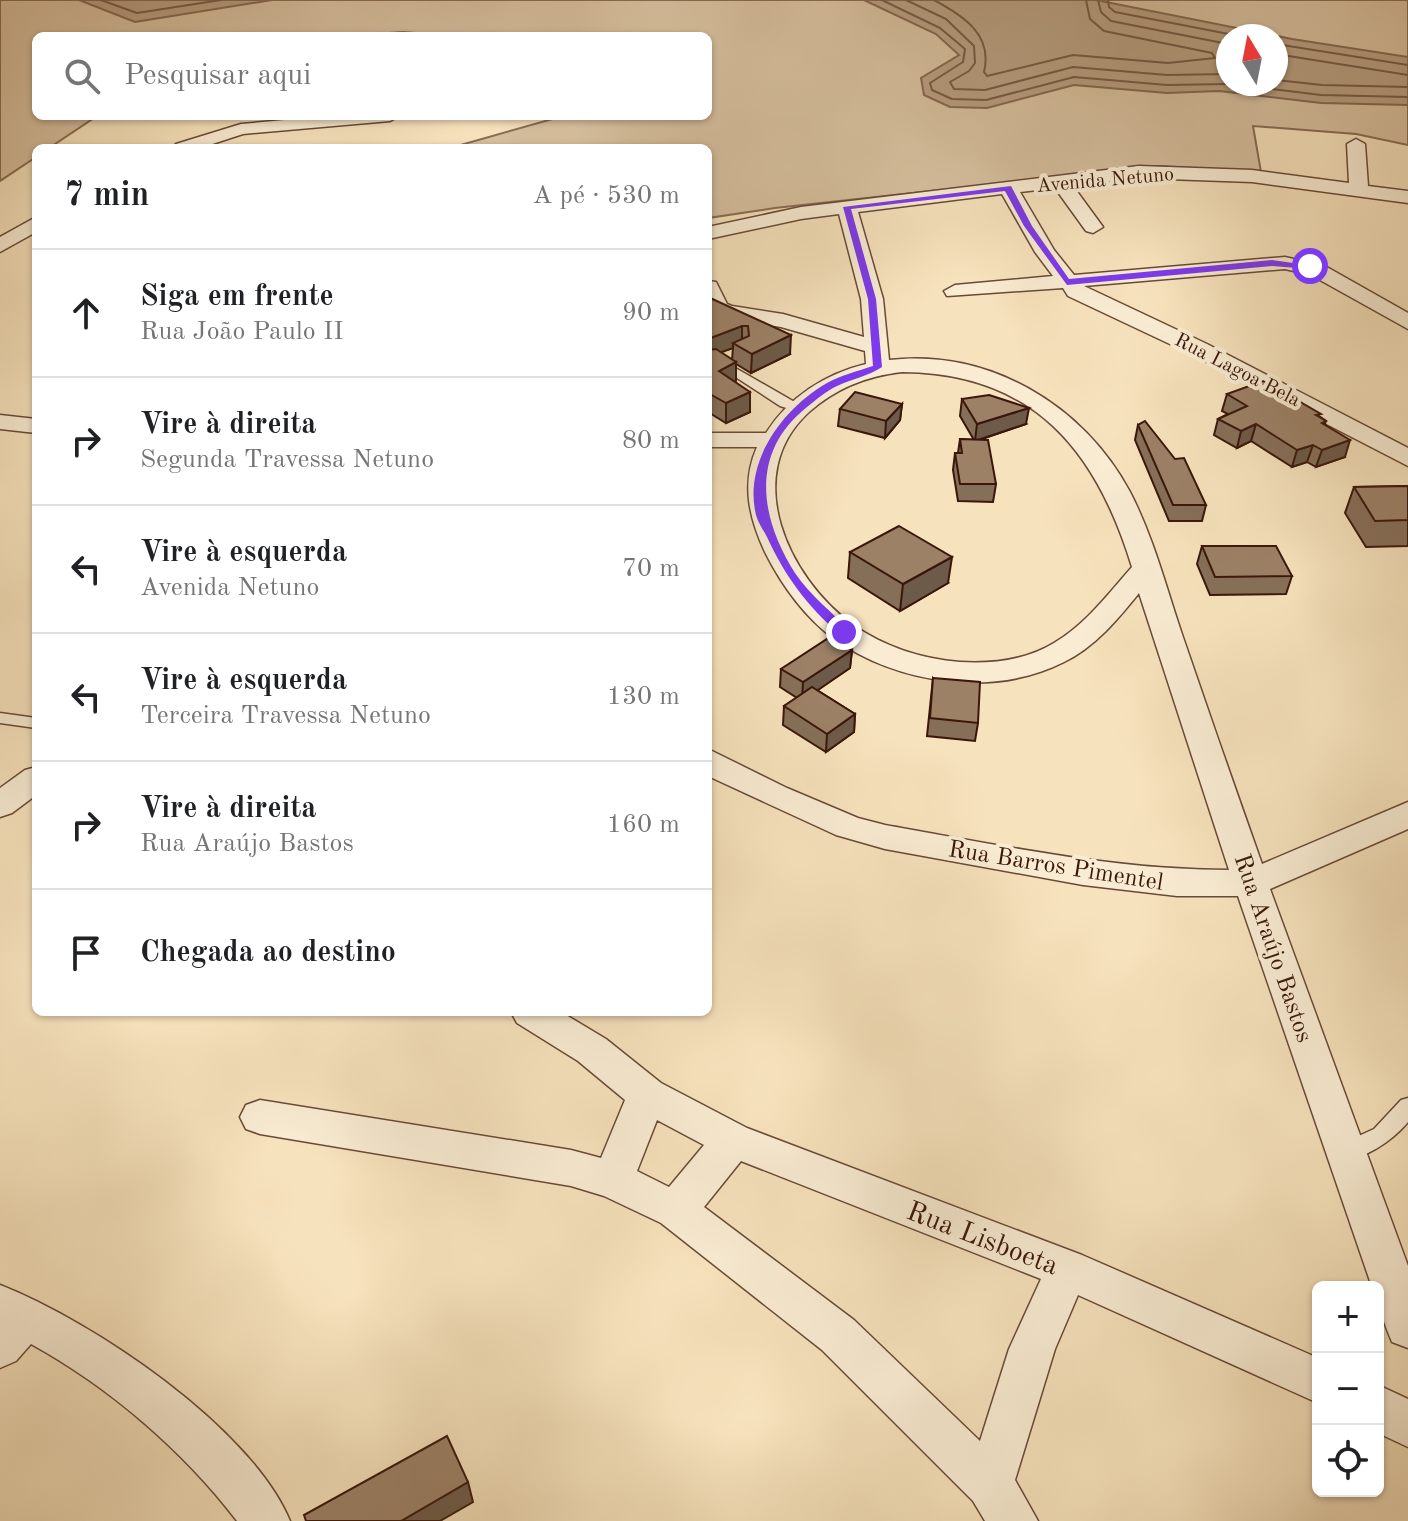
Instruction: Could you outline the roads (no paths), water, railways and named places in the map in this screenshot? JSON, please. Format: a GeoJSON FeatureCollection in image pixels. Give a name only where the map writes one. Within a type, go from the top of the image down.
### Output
{"type":"FeatureCollection","features":[{"type":"Feature","properties":{"kind":"street"},"geometry":{"type":"LineString","coordinates":[[194,144],[258,121],[284,120]]}},
{"type":"Feature","properties":{"kind":"street"},"geometry":{"type":"LineString","coordinates":[[1356,144],[1359,189]]}},
{"type":"Feature","properties":{"kind":"street","name":"Avenida Netuno"},"geometry":{"type":"LineString","coordinates":[[712,232],[763,219],[847,207],[1139,172],[1187,172],[1359,189],[1408,197]]}},
{"type":"Feature","properties":{"kind":"street"},"geometry":{"type":"LineString","coordinates":[[1060,181],[1093,227]]}},
{"type":"Feature","properties":{"kind":"street"},"geometry":{"type":"LineString","coordinates":[[1008,188],[1036,239],[1067,282]]}},
{"type":"Feature","properties":{"kind":"street"},"geometry":{"type":"LineString","coordinates":[[712,295],[718,308],[726,312],[783,321],[878,358],[867,275],[847,207]]}},
{"type":"Feature","properties":{"kind":"street"},"geometry":{"type":"LineString","coordinates":[[0,246],[32,226]]}},
{"type":"Feature","properties":{"kind":"street"},"geometry":{"type":"LineString","coordinates":[[955,291],[1272,263],[1300,264],[1353,288],[1408,322]]}},
{"type":"Feature","properties":{"kind":"street","name":"Rua Lagoa Bela"},"geometry":{"type":"LineString","coordinates":[[1067,282],[1085,296],[1186,343],[1408,458]]}},
{"type":"Feature","properties":{"kind":"street","name":"Rua Araújo Bastos"},"geometry":{"type":"LineString","coordinates":[[1145,568],[1096,627],[1049,658],[1019,667],[979,672],[937,669],[883,654],[844,632],[822,612],[791,575],[761,515],[764,459],[773,440],[799,408],[878,358],[978,374],[1021,392],[1080,438],[1122,497],[1250,883],[1408,1327]]}},
{"type":"Feature","properties":{"kind":"street"},"geometry":{"type":"LineString","coordinates":[[0,422],[32,426]]}},
{"type":"Feature","properties":{"kind":"street"},"geometry":{"type":"LineString","coordinates":[[712,440],[773,440]]}},
{"type":"Feature","properties":{"kind":"street","name":"Rua Barros Pimentel"},"geometry":{"type":"LineString","coordinates":[[712,763],[775,796],[848,827],[885,837],[1083,872],[1177,883],[1250,883],[1374,832],[1408,814]]}},
{"type":"Feature","properties":{"kind":"street"},"geometry":{"type":"LineString","coordinates":[[0,805],[32,781]]}},
{"type":"Feature","properties":{"kind":"street","name":"Rua Lisboeta"},"geometry":{"type":"LineString","coordinates":[[537,1016],[592,1050],[647,1095],[733,1140],[1067,1269],[1312,1378]]}},
{"type":"Feature","properties":{"kind":"street"},"geometry":{"type":"LineString","coordinates":[[613,1180],[647,1095]]}},
{"type":"Feature","properties":{"kind":"street"},"geometry":{"type":"LineString","coordinates":[[260,1117],[571,1168],[613,1180],[676,1210],[838,1335],[1002,1503]]}},
{"type":"Feature","properties":{"kind":"street"},"geometry":{"type":"LineString","coordinates":[[676,1210],[733,1140]]}},
{"type":"Feature","properties":{"kind":"street"},"geometry":{"type":"LineString","coordinates":[[1002,1503],[1032,1349],[1067,1269]]}},
{"type":"Feature","properties":{"kind":"street"},"geometry":{"type":"LineString","coordinates":[[9,1323],[80,1346],[131,1381],[229,1475],[256,1505],[265,1521]]}},
{"type":"Feature","properties":{"kind":"street"},"geometry":{"type":"LineString","coordinates":[[1384,1411],[1408,1424]]}},
{"type":"Feature","properties":{"kind":"lane"},"geometry":{"type":"LineString","coordinates":[[712,362],[730,355]]}},
{"type":"Feature","properties":{"kind":"lane"},"geometry":{"type":"LineString","coordinates":[[712,362],[784,403],[799,408]]}},
{"type":"Feature","properties":{"kind":"lane"},"geometry":{"type":"LineString","coordinates":[[0,718],[32,722]]}},
{"type":"Feature","properties":{"kind":"lane"},"geometry":{"type":"LineString","coordinates":[[1346,1151],[1385,1134],[1408,1106]]}},
{"type":"Feature","properties":{"kind":"water"},"geometry":{"type":"Polygon","coordinates":[[[79,0],[272,0],[135,22],[79,0]]]}},
{"type":"Feature","properties":{"kind":"water"},"geometry":{"type":"Polygon","coordinates":[[[864,0],[1096,0],[1217,24],[1216,91],[1167,93],[1074,85],[987,108],[950,107],[924,95],[921,78],[959,55],[936,34],[864,0]]]}},
{"type":"Feature","properties":{"kind":"water"},"geometry":{"type":"Polygon","coordinates":[[[1288,38],[1408,57],[1408,105],[1321,103],[1262,96],[1288,96],[1288,38]]]}}]}
